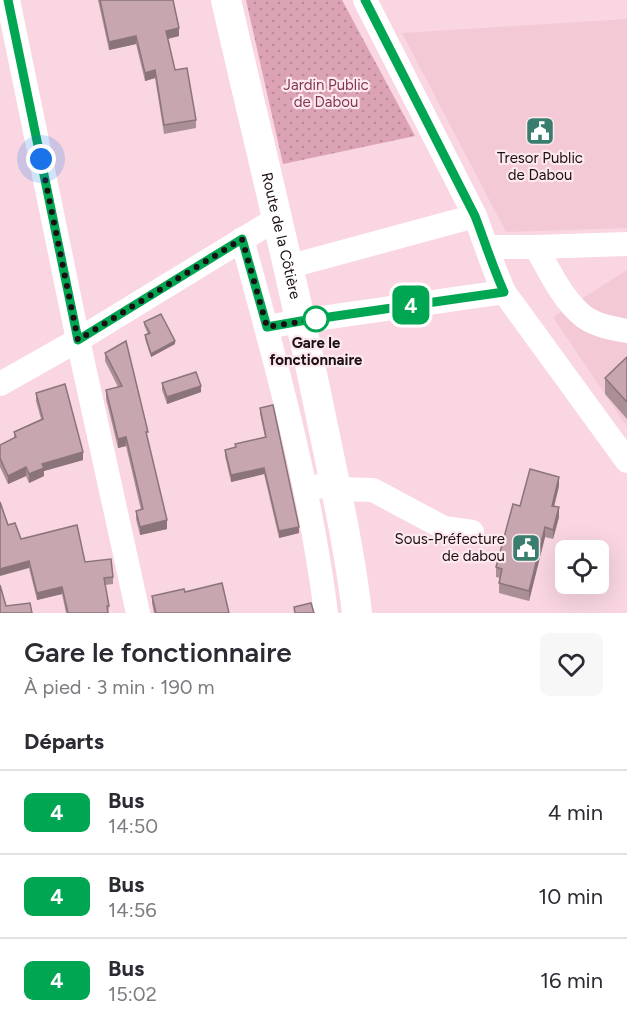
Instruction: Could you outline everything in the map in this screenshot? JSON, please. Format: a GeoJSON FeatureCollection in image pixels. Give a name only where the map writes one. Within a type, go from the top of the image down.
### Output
{"type":"FeatureCollection","features":[{"type":"Feature","properties":{"kind":"main road","name":"Route de la Côtière"},"geometry":{"type":"LineString","coordinates":[[225,0],[301,321],[336,489],[357,613]]}},
{"type":"Feature","properties":{"kind":"street"},"geometry":{"type":"LineString","coordinates":[[8,0],[78,340],[138,613]]}},
{"type":"Feature","properties":{"kind":"street"},"geometry":{"type":"LineString","coordinates":[[365,0],[475,216],[504,292],[627,461]]}},
{"type":"Feature","properties":{"kind":"street"},"geometry":{"type":"LineString","coordinates":[[287,267],[475,216]]}},
{"type":"Feature","properties":{"kind":"street"},"geometry":{"type":"LineString","coordinates":[[0,384],[78,340],[276,219]]}},
{"type":"Feature","properties":{"kind":"street"},"geometry":{"type":"LineString","coordinates":[[242,239],[267,327],[304,484],[326,613]]}},
{"type":"Feature","properties":{"kind":"street"},"geometry":{"type":"LineString","coordinates":[[487,247],[627,244]]}},
{"type":"Feature","properties":{"kind":"street"},"geometry":{"type":"LineString","coordinates":[[536,247],[567,300],[584,317],[606,327],[627,331]]}},
{"type":"Feature","properties":{"kind":"street"},"geometry":{"type":"LineString","coordinates":[[267,327],[504,292]]}},
{"type":"Feature","properties":{"kind":"street"},"geometry":{"type":"LineString","coordinates":[[304,484],[336,489],[373,490],[444,528],[472,532]]}},
{"type":"Feature","properties":{"kind":"street"},"geometry":{"type":"LineString","coordinates":[[322,584],[353,581]]}},
{"type":"Feature","properties":{"kind":"shaded area","name":"Tresor Public de Dabou"},"geometry":{"type":"Polygon","coordinates":[[[627,19],[627,228],[506,232],[402,33],[627,19]]]}},
{"type":"Feature","properties":{"kind":"shaded area"},"geometry":{"type":"Polygon","coordinates":[[[627,270],[627,427],[553,317],[627,270]]]}},
{"type":"Feature","properties":{"kind":"green space","name":"Jardin Public de Dabou"},"geometry":{"type":"Polygon","coordinates":[[[246,0],[342,0],[415,136],[283,164],[246,0]]]}},
{"type":"Feature","properties":{"kind":"building"},"geometry":{"type":"Polygon","coordinates":[[[100,0],[173,0],[179,28],[166,31],[175,70],[187,68],[196,120],[164,125],[155,70],[145,73],[136,36],[109,42],[100,0]]]}},
{"type":"Feature","properties":{"kind":"building"},"geometry":{"type":"Polygon","coordinates":[[[161,314],[175,341],[151,354],[145,335],[150,333],[144,322],[161,314]]]}},
{"type":"Feature","properties":{"kind":"building"},"geometry":{"type":"Polygon","coordinates":[[[126,341],[167,520],[140,527],[136,511],[143,509],[126,437],[118,439],[106,390],[122,386],[105,353],[126,341]]]}},
{"type":"Feature","properties":{"kind":"building"},"geometry":{"type":"Polygon","coordinates":[[[627,357],[627,402],[605,378],[627,357]]]}},
{"type":"Feature","properties":{"kind":"building"},"geometry":{"type":"Polygon","coordinates":[[[196,372],[201,386],[167,397],[162,383],[196,372]]]}},
{"type":"Feature","properties":{"kind":"building"},"geometry":{"type":"Polygon","coordinates":[[[65,384],[83,452],[42,464],[44,468],[29,474],[26,467],[8,476],[0,458],[0,445],[16,437],[14,432],[43,419],[36,393],[65,384]]]}},
{"type":"Feature","properties":{"kind":"building"},"geometry":{"type":"Polygon","coordinates":[[[273,405],[299,527],[279,531],[264,468],[231,475],[225,450],[236,447],[235,444],[266,437],[260,408],[273,405]]]}},
{"type":"Feature","properties":{"kind":"building","name":"Sous-Préfecture de dabou"},"geometry":{"type":"Polygon","coordinates":[[[530,469],[559,477],[552,506],[559,507],[553,530],[545,527],[529,591],[499,583],[502,569],[496,567],[513,504],[520,506],[530,469]]]}},
{"type":"Feature","properties":{"kind":"building"},"geometry":{"type":"Polygon","coordinates":[[[0,502],[8,525],[15,523],[21,539],[77,525],[85,562],[111,559],[113,577],[104,578],[108,613],[68,613],[62,587],[37,593],[29,561],[0,569],[0,502]]]}},
{"type":"Feature","properties":{"kind":"building"},"geometry":{"type":"Polygon","coordinates":[[[222,583],[229,613],[156,613],[152,596],[184,589],[185,592],[222,583]]]}},
{"type":"Feature","properties":{"kind":"building"},"geometry":{"type":"Polygon","coordinates":[[[0,585],[6,606],[30,603],[32,613],[0,613],[0,585]]]}},
{"type":"Feature","properties":{"kind":"building"},"geometry":{"type":"Polygon","coordinates":[[[311,603],[314,613],[295,613],[294,607],[311,603]]]}},
{"type":"Feature","properties":{"kind":"bus line","name":"4"},"geometry":{"type":"LineString","coordinates":[[8,0],[78,340],[242,239],[267,327],[504,292],[475,216],[365,0]]}},
{"type":"Feature","properties":{"kind":"place","name":"Tresor Public de Dabou"},"geometry":{"type":"Point","coordinates":[540,131]}},
{"type":"Feature","properties":{"kind":"place","name":"Gare le fonctionnaire"},"geometry":{"type":"Point","coordinates":[316,319]}},
{"type":"Feature","properties":{"kind":"place","name":"Sous-Préfecture de dabou"},"geometry":{"type":"Point","coordinates":[526,548]}},
{"type":"Feature","properties":{"kind":"route"},"geometry":{"type":"LineString","coordinates":[[41,159],[78,340],[242,239],[267,327],[324,318],[316,319]]}}]}
